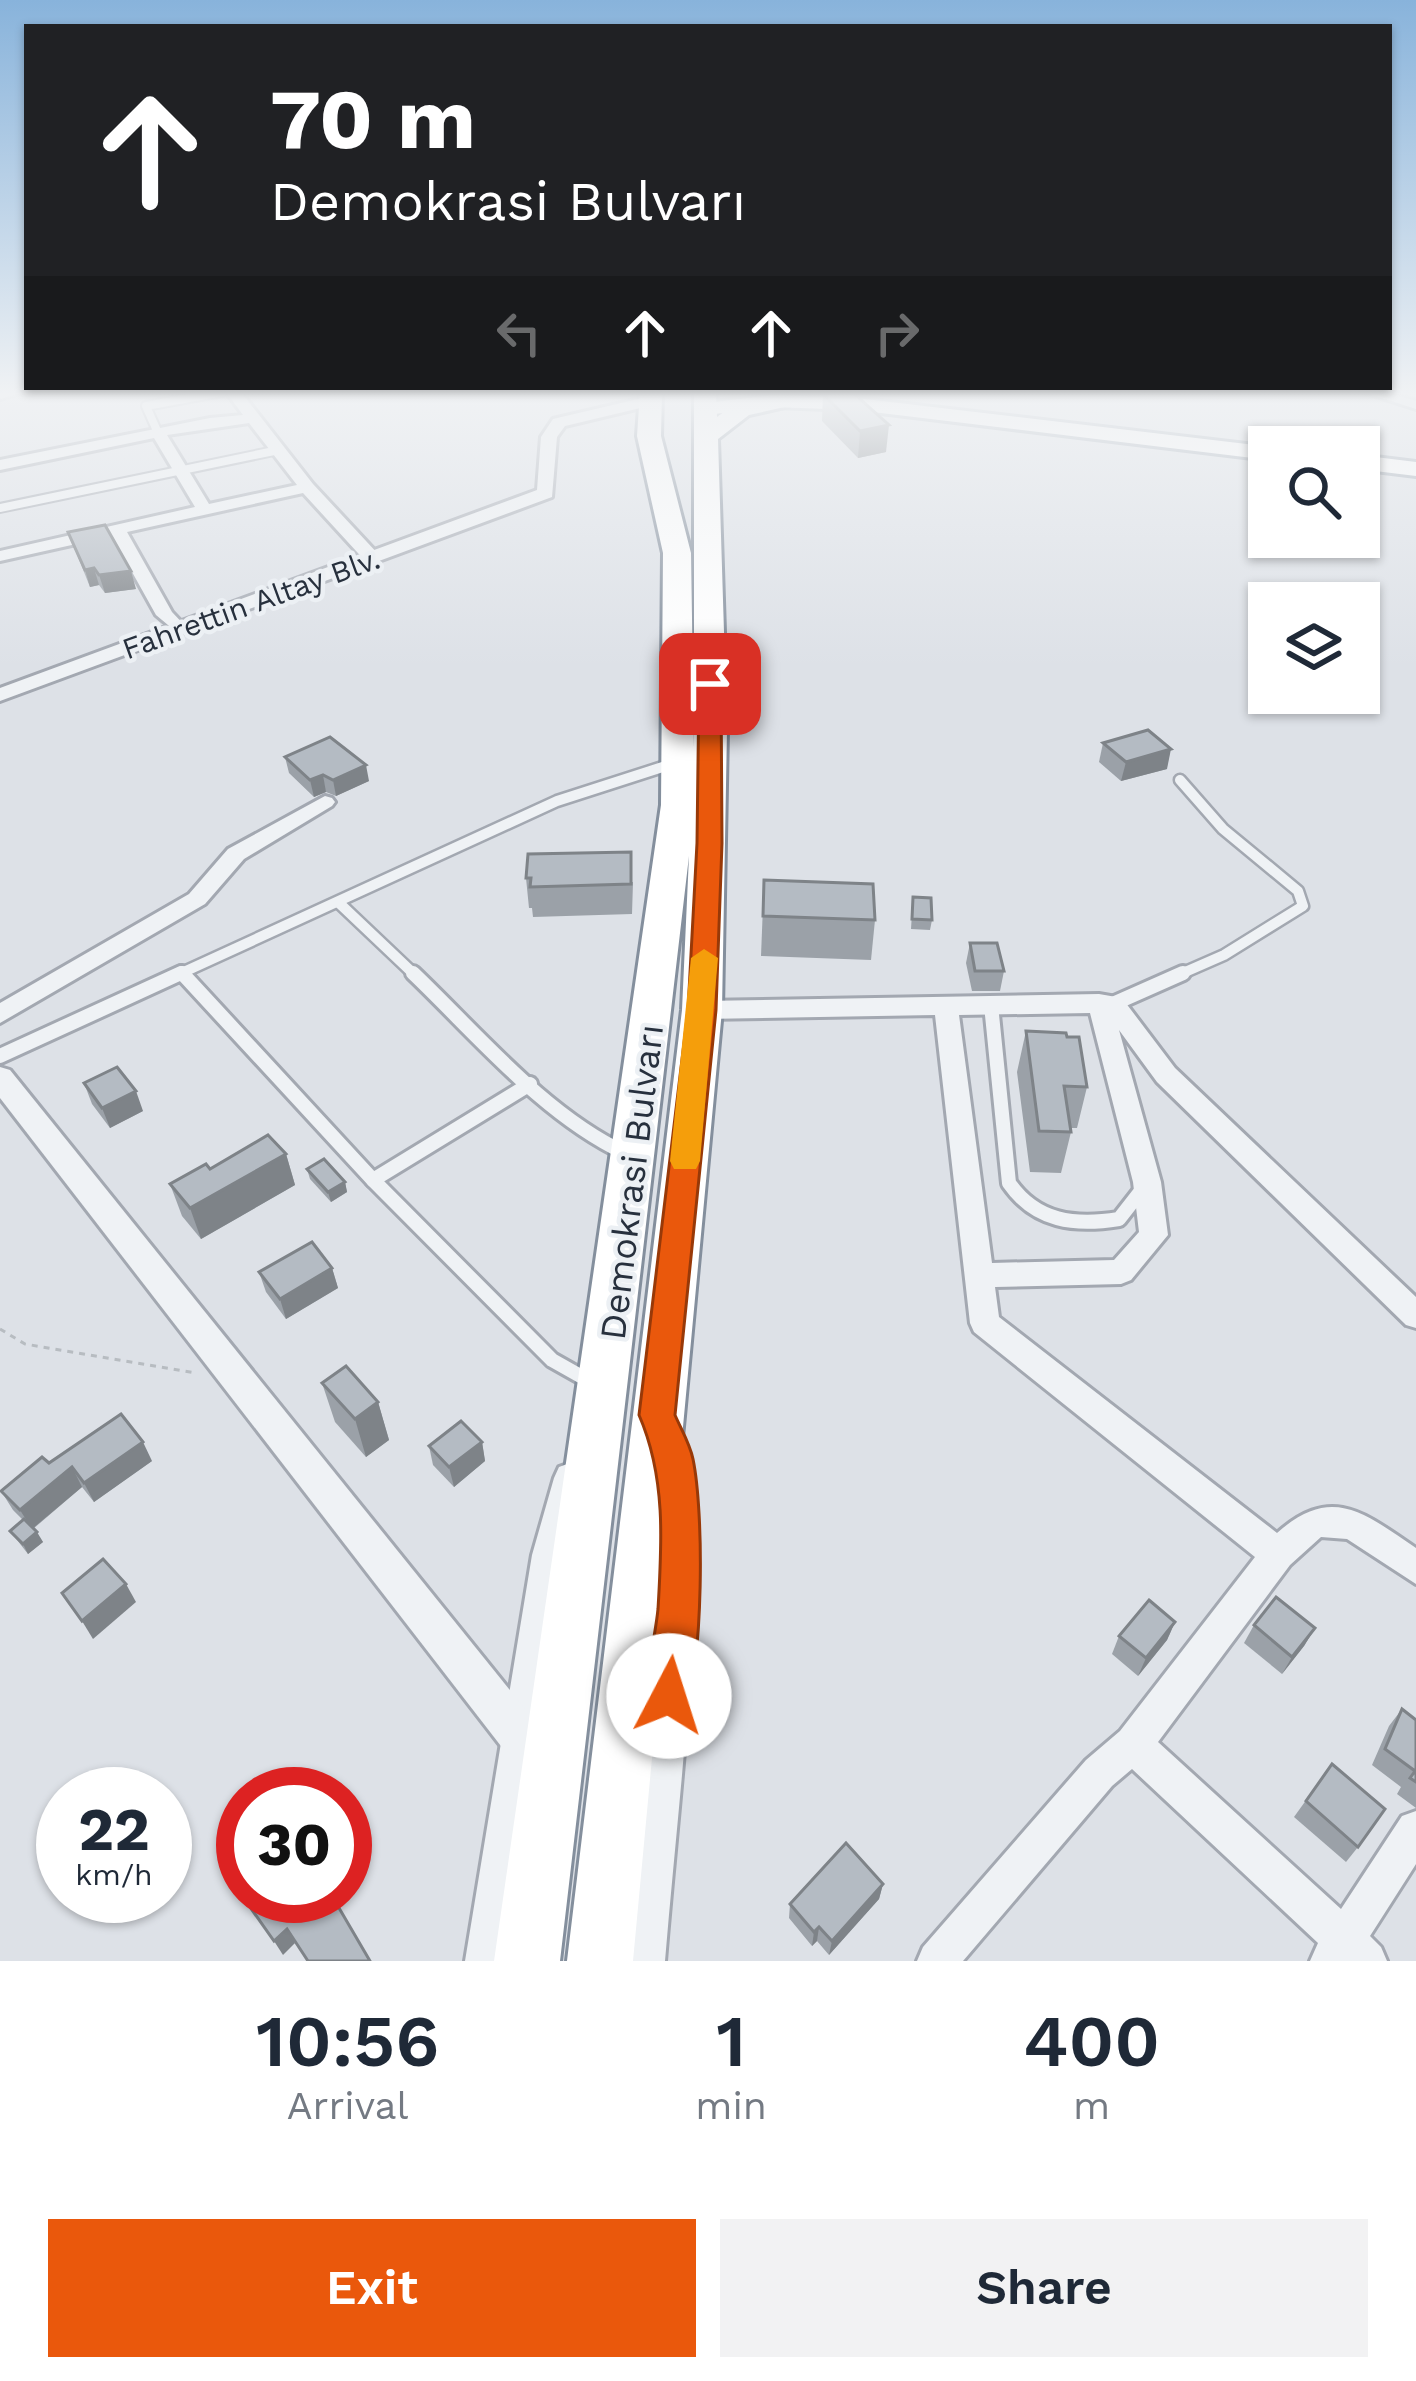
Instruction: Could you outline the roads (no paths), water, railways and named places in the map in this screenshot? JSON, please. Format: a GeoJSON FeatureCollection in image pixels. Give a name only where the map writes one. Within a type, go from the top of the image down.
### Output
{"type":"FeatureCollection","features":[{"type":"Feature","properties":{"kind":"highway","name":"Demokrasi Bulvarı"},"geometry":{"type":"LineString","coordinates":[[527,1961],[678,805],[677,553],[660,484]]}},
{"type":"Feature","properties":{"kind":"highway","name":"Demokrasi Bulvarı"},"geometry":{"type":"LineString","coordinates":[[600,1961],[702,1010],[711,729],[688,484]]}},
{"type":"Feature","properties":{"kind":"street"},"geometry":{"type":"LineString","coordinates":[[189,484],[205,510]]}},
{"type":"Feature","properties":{"kind":"street"},"geometry":{"type":"LineString","coordinates":[[304,484],[374,560]]}},
{"type":"Feature","properties":{"kind":"street","name":"Fahrettin Altay Blv."},"geometry":{"type":"LineString","coordinates":[[0,695],[374,560],[546,493],[547,484]]}},
{"type":"Feature","properties":{"kind":"street"},"geometry":{"type":"LineString","coordinates":[[0,556],[307,487]]}},
{"type":"Feature","properties":{"kind":"street"},"geometry":{"type":"LineString","coordinates":[[117,530],[165,615],[180,630]]}},
{"type":"Feature","properties":{"kind":"street"},"geometry":{"type":"LineString","coordinates":[[0,1014],[197,898],[236,854],[325,802]]}},
{"type":"Feature","properties":{"kind":"street"},"geometry":{"type":"LineString","coordinates":[[702,1010],[1106,1003]]}},
{"type":"Feature","properties":{"kind":"street"},"geometry":{"type":"LineString","coordinates":[[979,1275],[1121,1271],[1154,1235],[1147,1181],[1106,1003]]}},
{"type":"Feature","properties":{"kind":"street"},"geometry":{"type":"LineString","coordinates":[[1106,1003],[1166,1075],[1416,1316]]}},
{"type":"Feature","properties":{"kind":"street"},"geometry":{"type":"LineString","coordinates":[[946,1006],[985,1323],[1277,1554]]}},
{"type":"Feature","properties":{"kind":"street"},"geometry":{"type":"LineString","coordinates":[[0,1076],[519,1735]]}},
{"type":"Feature","properties":{"kind":"street"},"geometry":{"type":"LineString","coordinates":[[645,1961],[680,1529],[674,1453],[657,1415]]}},
{"type":"Feature","properties":{"kind":"street"},"geometry":{"type":"LineString","coordinates":[[485,1961],[556,1520],[575,1468],[598,1429]]}},
{"type":"Feature","properties":{"kind":"street"},"geometry":{"type":"LineString","coordinates":[[938,1961],[1099,1773],[1133,1744],[1277,1554],[1309,1526],[1340,1520],[1354,1525],[1416,1568]]}},
{"type":"Feature","properties":{"kind":"street"},"geometry":{"type":"LineString","coordinates":[[1133,1744],[1347,1954],[1416,1830]]}},
{"type":"Feature","properties":{"kind":"lane"},"geometry":{"type":"LineString","coordinates":[[0,508],[117,484]]}},
{"type":"Feature","properties":{"kind":"lane"},"geometry":{"type":"LineString","coordinates":[[0,1056],[587,789],[678,762]]}},
{"type":"Feature","properties":{"kind":"lane"},"geometry":{"type":"LineString","coordinates":[[1106,1003],[1224,955],[1303,906],[1298,891],[1237,842],[1180,780]]}},
{"type":"Feature","properties":{"kind":"lane"},"geometry":{"type":"LineString","coordinates":[[338,902],[530,1084],[597,1140],[634,1155]]}},
{"type":"Feature","properties":{"kind":"lane"},"geometry":{"type":"LineString","coordinates":[[182,973],[373,1180],[562,1369],[605,1384]]}},
{"type":"Feature","properties":{"kind":"lane"},"geometry":{"type":"LineString","coordinates":[[992,1005],[1009,1183],[1022,1206],[1053,1220],[1093,1224],[1119,1219],[1147,1181]]}},
{"type":"Feature","properties":{"kind":"lane"},"geometry":{"type":"LineString","coordinates":[[373,1180],[530,1084]]}}]}
